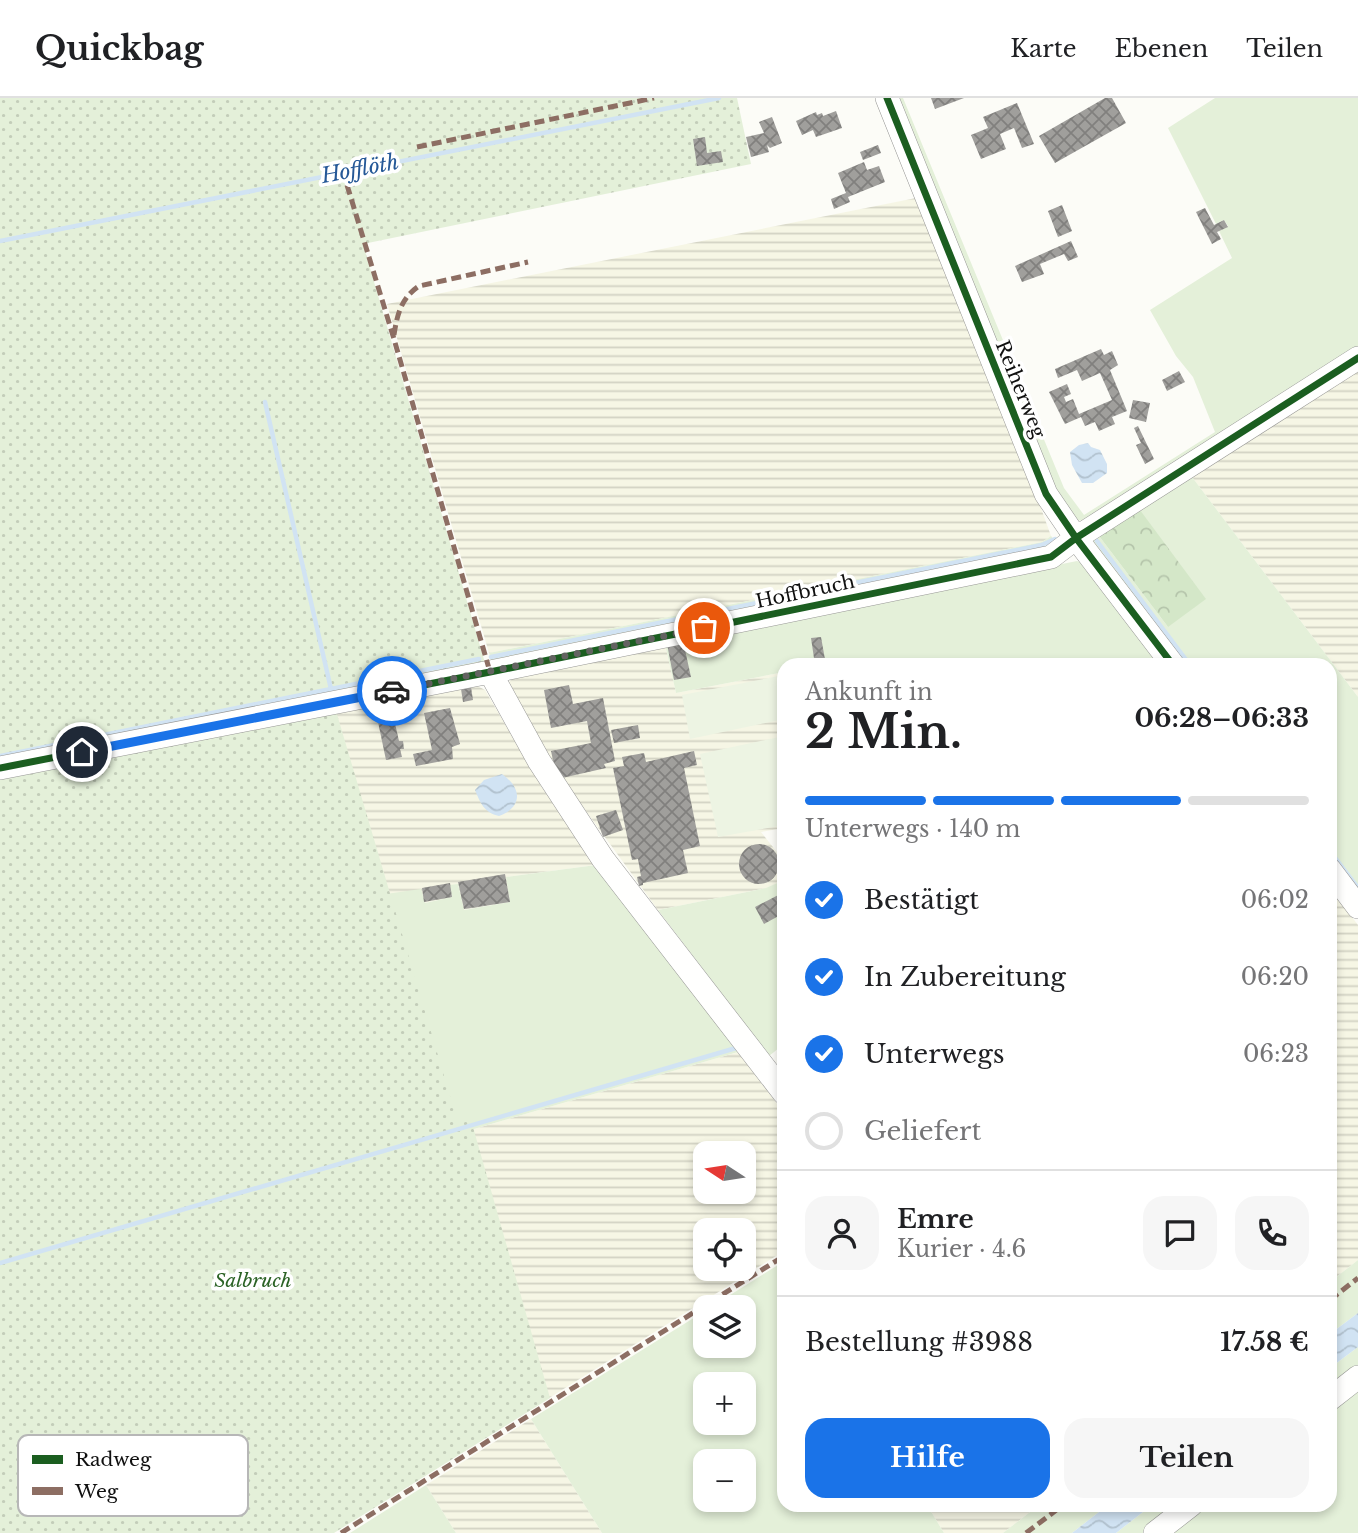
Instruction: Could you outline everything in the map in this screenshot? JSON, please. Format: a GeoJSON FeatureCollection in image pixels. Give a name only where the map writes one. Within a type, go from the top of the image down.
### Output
{"type":"FeatureCollection","features":[{"type":"Feature","properties":{"kind":"street","name":"Reiherweg"},"geometry":{"type":"LineString","coordinates":[[887,98],[1046,494],[1076,538],[1168,658]]}},
{"type":"Feature","properties":{"kind":"street","name":"Hoffbruch"},"geometry":{"type":"LineString","coordinates":[[0,768],[490,672],[1051,557],[1076,538],[1358,358]]}},
{"type":"Feature","properties":{"kind":"street"},"geometry":{"type":"LineString","coordinates":[[490,672],[539,761],[603,859],[777,1084]]}},
{"type":"Feature","properties":{"kind":"street"},"geometry":{"type":"LineString","coordinates":[[1337,879],[1358,907]]}},
{"type":"Feature","properties":{"kind":"street"},"geometry":{"type":"LineString","coordinates":[[1337,1394],[1358,1377]]}},
{"type":"Feature","properties":{"kind":"street"},"geometry":{"type":"LineString","coordinates":[[1155,1533],[1182,1512]]}},
{"type":"Feature","properties":{"kind":"green space","name":"Salbruch"},"geometry":{"type":"Polygon","coordinates":[[[0,98],[737,98],[751,164],[363,244],[485,663],[331,694],[458,1123],[471,1120],[550,1398],[334,1533],[0,1533],[0,98]]]}},
{"type":"Feature","properties":{"kind":"green space"},"geometry":{"type":"Polygon","coordinates":[[[893,98],[903,98],[1064,488],[1084,515],[1215,432],[1193,377],[1176,356],[1150,310],[1232,258],[1219,231],[1228,226],[1224,220],[1216,224],[1168,128],[1215,98],[1358,98],[1358,350],[1089,522],[1077,520],[1056,492],[893,98]]]}},
{"type":"Feature","properties":{"kind":"green space"},"geometry":{"type":"Polygon","coordinates":[[[916,198],[1051,536],[1042,542],[489,653],[387,304],[916,198]]]}},
{"type":"Feature","properties":{"kind":"green space"},"geometry":{"type":"Polygon","coordinates":[[[1358,365],[1358,697],[1337,669],[1337,658],[1329,658],[1189,473],[1358,365]]]}},
{"type":"Feature","properties":{"kind":"green space"},"geometry":{"type":"Polygon","coordinates":[[[1189,473],[1329,658],[1178,658],[1087,538],[1096,532],[1168,627],[1137,506],[1189,473]]]}},
{"type":"Feature","properties":{"kind":"green space"},"geometry":{"type":"Polygon","coordinates":[[[1137,506],[1206,599],[1168,627],[1096,532],[1137,506]]]}},
{"type":"Feature","properties":{"kind":"green space"},"geometry":{"type":"Polygon","coordinates":[[[1051,536],[1056,542],[1044,551],[492,662],[489,653],[1042,542],[1051,536]]]}},
{"type":"Feature","properties":{"kind":"green space"},"geometry":{"type":"Polygon","coordinates":[[[1077,561],[1088,565],[1158,658],[777,658],[777,673],[676,693],[665,644],[1077,561]]]}},
{"type":"Feature","properties":{"kind":"green space"},"geometry":{"type":"Polygon","coordinates":[[[665,644],[676,693],[777,673],[777,829],[761,832],[777,852],[777,883],[767,888],[658,910],[559,774],[508,685],[513,675],[665,644]]]}},
{"type":"Feature","properties":{"kind":"green space"},"geometry":{"type":"Polygon","coordinates":[[[1337,669],[1358,697],[1358,896],[1337,868],[1337,669]]]}},
{"type":"Feature","properties":{"kind":"green space"},"geometry":{"type":"Polygon","coordinates":[[[777,676],[777,720],[690,739],[682,695],[777,676]]]}},
{"type":"Feature","properties":{"kind":"green space"},"geometry":{"type":"Polygon","coordinates":[[[472,683],[485,690],[541,786],[596,865],[507,877],[510,902],[463,910],[458,884],[453,897],[424,903],[386,895],[331,712],[472,683]]]}},
{"type":"Feature","properties":{"kind":"green space"},"geometry":{"type":"Polygon","coordinates":[[[777,738],[777,826],[718,837],[700,754],[777,738]]]}},
{"type":"Feature","properties":{"kind":"green space"},"geometry":{"type":"Polygon","coordinates":[[[596,865],[738,1052],[278,1186],[79,1435],[59,1435],[386,894],[421,889],[425,903],[452,897],[450,885],[458,884],[464,910],[510,902],[506,877],[596,865]]]}},
{"type":"Feature","properties":{"kind":"green space"},"geometry":{"type":"Polygon","coordinates":[[[777,883],[777,1050],[769,1056],[658,910],[766,888],[777,883]]]}},
{"type":"Feature","properties":{"kind":"green space"},"geometry":{"type":"Polygon","coordinates":[[[1337,897],[1358,925],[1358,1260],[1337,1276],[1337,897]]]}},
{"type":"Feature","properties":{"kind":"green space"},"geometry":{"type":"Polygon","coordinates":[[[738,1052],[777,1104],[777,1255],[756,1269],[756,1218],[693,1218],[693,1281],[736,1281],[714,1295],[693,1295],[693,1308],[370,1510],[278,1186],[738,1052]]]}},
{"type":"Feature","properties":{"kind":"green space"},"geometry":{"type":"Polygon","coordinates":[[[1358,1260],[1358,1313],[1337,1329],[1337,1276],[1358,1260]]]}},
{"type":"Feature","properties":{"kind":"green space"},"geometry":{"type":"Polygon","coordinates":[[[777,1266],[777,1512],[931,1512],[944,1533],[602,1533],[531,1419],[693,1318],[693,1358],[756,1358],[756,1295],[730,1295],[777,1266]]]}},
{"type":"Feature","properties":{"kind":"green space"},"geometry":{"type":"Polygon","coordinates":[[[1358,1347],[1358,1533],[1116,1533],[1143,1512],[1337,1512],[1337,1363],[1358,1347]]]}},
{"type":"Feature","properties":{"kind":"green space"},"geometry":{"type":"Polygon","coordinates":[[[531,1419],[602,1533],[456,1533],[426,1485],[531,1419]]]}},
{"type":"Feature","properties":{"kind":"green space"},"geometry":{"type":"Polygon","coordinates":[[[426,1485],[456,1533],[350,1533],[426,1485]]]}},
{"type":"Feature","properties":{"kind":"green space"},"geometry":{"type":"Polygon","coordinates":[[[18,1503],[18,1511],[0,1533],[18,1503]]]}},
{"type":"Feature","properties":{"kind":"green space"},"geometry":{"type":"Polygon","coordinates":[[[931,1512],[1030,1512],[1003,1533],[944,1533],[931,1512]]]}},
{"type":"Feature","properties":{"kind":"green space"},"geometry":{"type":"Polygon","coordinates":[[[1030,1512],[1099,1512],[1072,1533],[1003,1533],[1030,1512]]]}},
{"type":"Feature","properties":{"kind":"water"},"geometry":{"type":"Polygon","coordinates":[[[1088,443],[1100,450],[1107,464],[1107,473],[1093,483],[1082,483],[1072,465],[1070,452],[1079,445],[1088,443]]]}},
{"type":"Feature","properties":{"kind":"water"},"geometry":{"type":"Polygon","coordinates":[[[502,774],[513,785],[517,797],[512,808],[499,816],[486,810],[475,790],[484,780],[502,774]]]}},
{"type":"Feature","properties":{"kind":"water"},"geometry":{"type":"Polygon","coordinates":[[[1358,1313],[1358,1347],[1337,1363],[1337,1329],[1358,1313]]]}},
{"type":"Feature","properties":{"kind":"water"},"geometry":{"type":"Polygon","coordinates":[[[1099,1512],[1143,1512],[1116,1533],[1072,1533],[1099,1512]]]}},
{"type":"Feature","properties":{"kind":"building"},"geometry":{"type":"Polygon","coordinates":[[[931,98],[964,98],[935,109],[931,98]]]}},
{"type":"Feature","properties":{"kind":"building"},"geometry":{"type":"Polygon","coordinates":[[[1105,98],[1112,98],[1126,123],[1055,163],[1039,136],[1105,98]]]}},
{"type":"Feature","properties":{"kind":"building"},"geometry":{"type":"Polygon","coordinates":[[[1017,103],[1034,144],[1022,148],[1014,128],[1000,134],[1006,149],[981,159],[971,135],[988,128],[983,117],[1017,103]]]}},
{"type":"Feature","properties":{"kind":"building"},"geometry":{"type":"Polygon","coordinates":[[[836,111],[842,128],[816,137],[813,130],[802,135],[796,121],[816,112],[817,115],[822,113],[823,116],[836,111]]]}},
{"type":"Feature","properties":{"kind":"building"},"geometry":{"type":"Polygon","coordinates":[[[772,117],[782,143],[770,148],[767,145],[769,152],[751,157],[746,137],[764,133],[759,122],[772,117]]]}},
{"type":"Feature","properties":{"kind":"building"},"geometry":{"type":"Polygon","coordinates":[[[705,137],[707,153],[721,151],[723,162],[697,166],[693,139],[705,137]]]}},
{"type":"Feature","properties":{"kind":"building"},"geometry":{"type":"Polygon","coordinates":[[[878,145],[881,153],[863,160],[860,152],[878,145]]]}},
{"type":"Feature","properties":{"kind":"building"},"geometry":{"type":"Polygon","coordinates":[[[864,162],[867,170],[879,166],[885,182],[848,197],[850,202],[834,209],[831,199],[846,193],[838,173],[864,162]]]}},
{"type":"Feature","properties":{"kind":"building"},"geometry":{"type":"Polygon","coordinates":[[[1062,205],[1072,231],[1058,237],[1048,211],[1062,205]]]}},
{"type":"Feature","properties":{"kind":"building"},"geometry":{"type":"Polygon","coordinates":[[[1205,208],[1214,225],[1224,220],[1228,227],[1217,232],[1221,239],[1212,244],[1196,212],[1205,208]]]}},
{"type":"Feature","properties":{"kind":"building"},"geometry":{"type":"Polygon","coordinates":[[[1071,241],[1078,257],[1068,261],[1064,254],[1040,264],[1044,274],[1022,282],[1015,266],[1071,241]]]}},
{"type":"Feature","properties":{"kind":"building"},"geometry":{"type":"Polygon","coordinates":[[[1101,349],[1104,355],[1112,351],[1118,365],[1110,370],[1127,411],[1112,417],[1115,424],[1099,431],[1095,422],[1085,426],[1081,417],[1065,424],[1049,392],[1067,384],[1071,394],[1064,397],[1066,402],[1073,399],[1079,414],[1112,400],[1100,373],[1082,381],[1077,370],[1058,378],[1055,369],[1101,349]]]}},
{"type":"Feature","properties":{"kind":"building"},"geometry":{"type":"Polygon","coordinates":[[[1179,371],[1185,382],[1167,391],[1162,380],[1179,371]]]}},
{"type":"Feature","properties":{"kind":"building"},"geometry":{"type":"Polygon","coordinates":[[[1133,400],[1150,403],[1146,422],[1129,418],[1133,400]]]}},
{"type":"Feature","properties":{"kind":"building"},"geometry":{"type":"Polygon","coordinates":[[[1138,426],[1154,459],[1145,464],[1136,445],[1141,443],[1134,428],[1138,426]]]}},
{"type":"Feature","properties":{"kind":"building"},"geometry":{"type":"Polygon","coordinates":[[[821,637],[825,658],[814,658],[811,638],[821,637]]]}},
{"type":"Feature","properties":{"kind":"building"},"geometry":{"type":"Polygon","coordinates":[[[683,641],[691,677],[674,680],[667,644],[683,641]]]}},
{"type":"Feature","properties":{"kind":"building"},"geometry":{"type":"Polygon","coordinates":[[[569,685],[573,704],[603,698],[615,761],[604,764],[606,768],[562,778],[554,765],[551,751],[591,743],[587,721],[551,728],[544,690],[569,685]]]}},
{"type":"Feature","properties":{"kind":"building"},"geometry":{"type":"Polygon","coordinates":[[[471,687],[473,700],[463,702],[461,689],[471,687]]]}},
{"type":"Feature","properties":{"kind":"building"},"geometry":{"type":"Polygon","coordinates":[[[450,708],[460,744],[452,747],[453,759],[416,766],[413,754],[432,750],[424,713],[450,708]]]}},
{"type":"Feature","properties":{"kind":"building"},"geometry":{"type":"Polygon","coordinates":[[[394,719],[399,741],[403,741],[404,749],[400,749],[402,757],[386,760],[378,722],[394,719]]]}},
{"type":"Feature","properties":{"kind":"building"},"geometry":{"type":"Polygon","coordinates":[[[638,725],[640,738],[614,743],[611,730],[638,725]]]}},
{"type":"Feature","properties":{"kind":"building"},"geometry":{"type":"Polygon","coordinates":[[[694,751],[697,765],[684,768],[700,846],[683,850],[688,873],[639,886],[637,877],[641,876],[638,859],[632,860],[613,768],[624,766],[622,757],[644,753],[646,762],[694,751]]]}},
{"type":"Feature","properties":{"kind":"building"},"geometry":{"type":"Polygon","coordinates":[[[616,810],[623,830],[603,837],[596,816],[616,810]]]}},
{"type":"Feature","properties":{"kind":"building"},"geometry":{"type":"Polygon","coordinates":[[[759,844],[773,850],[777,857],[777,871],[773,878],[759,884],[745,878],[739,864],[745,850],[759,844]]]}},
{"type":"Feature","properties":{"kind":"building"},"geometry":{"type":"Polygon","coordinates":[[[505,874],[510,902],[464,909],[458,882],[505,874]]]}},
{"type":"Feature","properties":{"kind":"building"},"geometry":{"type":"Polygon","coordinates":[[[450,883],[452,897],[424,902],[422,888],[450,883]]]}},
{"type":"Feature","properties":{"kind":"building"},"geometry":{"type":"Polygon","coordinates":[[[777,896],[777,917],[764,924],[755,907],[777,896]]]}},
{"type":"Feature","properties":{"kind":"waterway","name":"Hofflöth"},"geometry":{"type":"LineString","coordinates":[[0,241],[719,98]]}},
{"type":"Feature","properties":{"kind":"waterway"},"geometry":{"type":"LineString","coordinates":[[265,402],[331,689]]}},
{"type":"Feature","properties":{"kind":"waterway"},"geometry":{"type":"LineString","coordinates":[[491,657],[1042,545],[1055,539]]}},
{"type":"Feature","properties":{"kind":"waterway"},"geometry":{"type":"LineString","coordinates":[[1097,541],[1185,658]]}},
{"type":"Feature","properties":{"kind":"waterway"},"geometry":{"type":"LineString","coordinates":[[0,756],[479,659]]}},
{"type":"Feature","properties":{"kind":"waterway"},"geometry":{"type":"LineString","coordinates":[[1337,860],[1358,888]]}},
{"type":"Feature","properties":{"kind":"waterway"},"geometry":{"type":"LineString","coordinates":[[0,1263],[736,1048]]}},
{"type":"Feature","properties":{"kind":"marked path"},"geometry":{"type":"LineString","coordinates":[[417,147],[654,98]]}},
{"type":"Feature","properties":{"kind":"marked path"},"geometry":{"type":"LineString","coordinates":[[347,185],[490,672]]}},
{"type":"Feature","properties":{"kind":"marked path"},"geometry":{"type":"LineString","coordinates":[[394,335],[401,308],[408,296],[419,286],[528,262]]}},
{"type":"Feature","properties":{"kind":"marked path"},"geometry":{"type":"LineString","coordinates":[[341,1533],[777,1260]]}},
{"type":"Feature","properties":{"kind":"marked path"},"geometry":{"type":"LineString","coordinates":[[1337,1294],[1358,1278]]}},
{"type":"Feature","properties":{"kind":"marked path"},"geometry":{"type":"LineString","coordinates":[[1026,1533],[1054,1512]]}},
{"type":"Feature","properties":{"kind":"cycle path"},"geometry":{"type":"LineString","coordinates":[[887,98],[1046,494],[1076,538],[1168,658]]}},
{"type":"Feature","properties":{"kind":"cycle path"},"geometry":{"type":"LineString","coordinates":[[0,768],[490,672],[1051,557],[1076,538],[1358,358]]}},
{"type":"Feature","properties":{"kind":"way so far"},"geometry":{"type":"LineString","coordinates":[[392,691],[704,628]]}},
{"type":"Feature","properties":{"kind":"route"},"geometry":{"type":"LineString","coordinates":[[82,752],[392,691]]}}]}
